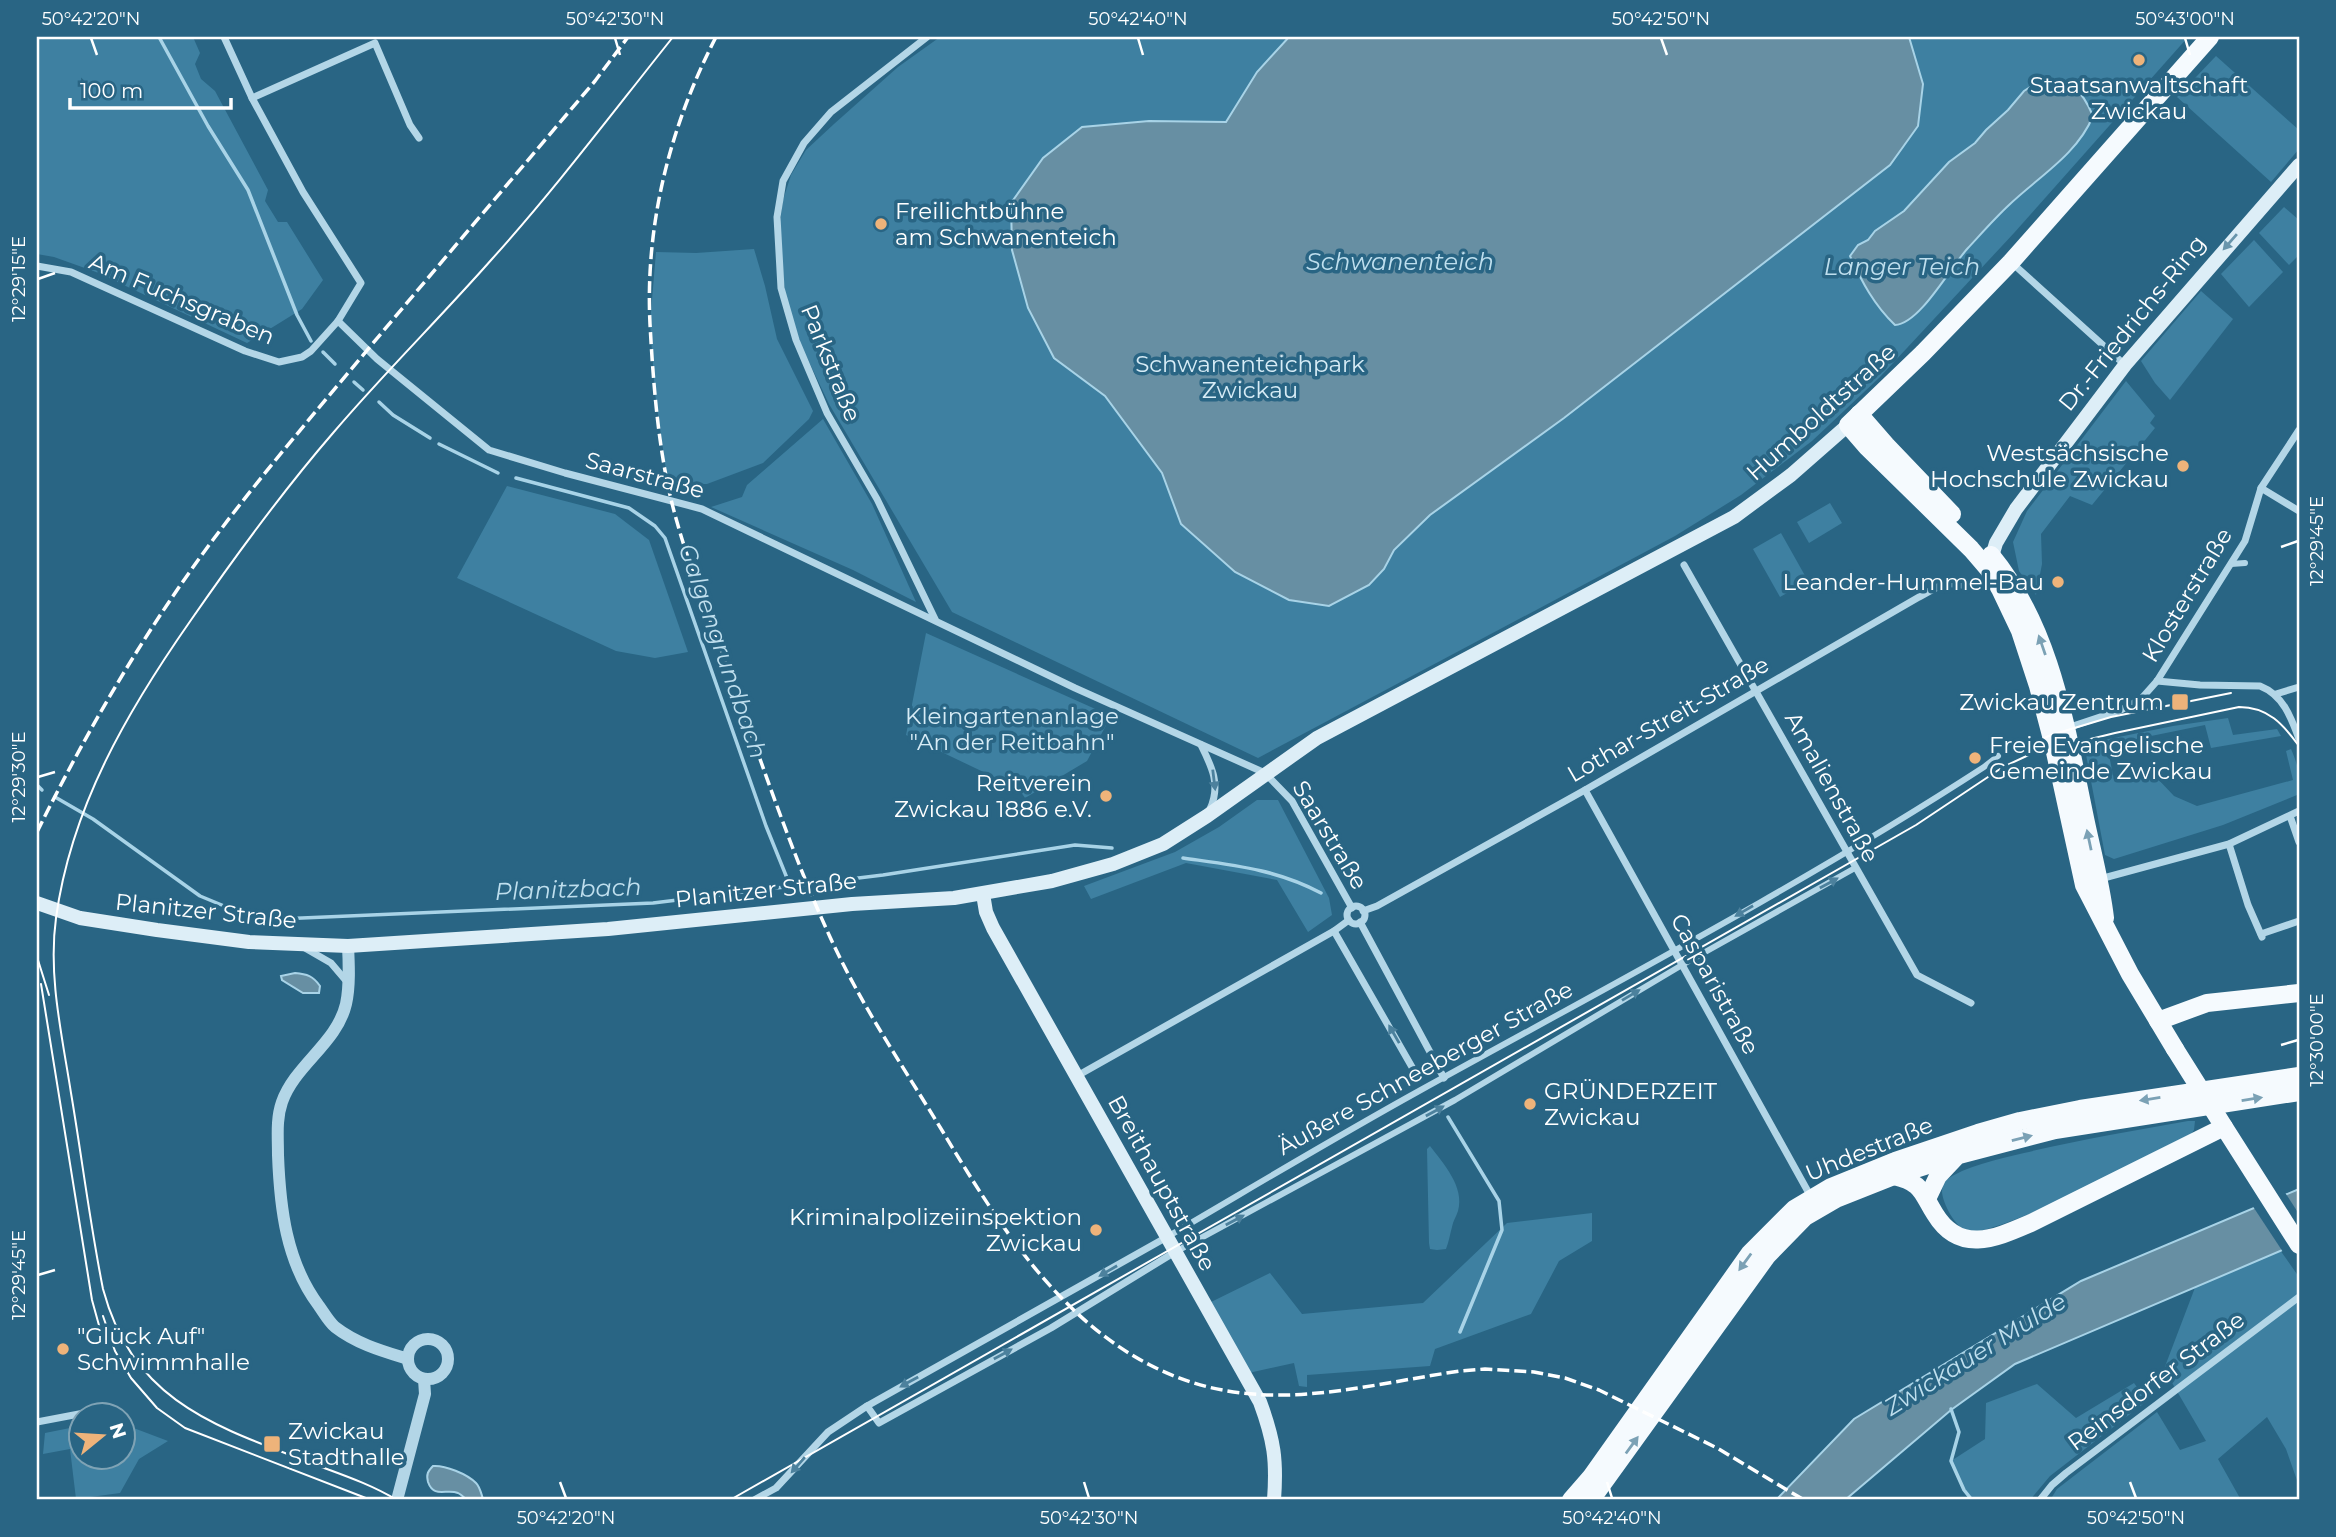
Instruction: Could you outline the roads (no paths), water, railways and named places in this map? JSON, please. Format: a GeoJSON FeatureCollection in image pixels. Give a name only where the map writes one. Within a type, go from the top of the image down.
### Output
{"type":"FeatureCollection","features":[{"type":"Feature","properties":{"kind":"main road","name":"Humboldtstraße"},"geometry":{"type":"LineString","coordinates":[[1265,773],[1317,737],[1734,517],[1772,491],[1854,420],[2011,262],[2210,37]]}},
{"type":"Feature","properties":{"kind":"main road","name":"Dr.-Friedrichs-Ring"},"geometry":{"type":"LineString","coordinates":[[1990,563],[2002,530],[2125,365],[2299,165]]}},
{"type":"Feature","properties":{"kind":"main road"},"geometry":{"type":"LineString","coordinates":[[1854,420],[1885,445],[2016,590],[2038,632],[2066,729],[2106,924]]}},
{"type":"Feature","properties":{"kind":"main road"},"geometry":{"type":"LineString","coordinates":[[1990,563],[2031,661],[2053,743],[2079,866],[2089,897],[2158,1021],[2299,1245]]}},
{"type":"Feature","properties":{"kind":"main road","name":"Planitzer Straße"},"geometry":{"type":"LineString","coordinates":[[37,903],[96,921],[197,936],[298,945],[348,946],[608,929],[852,904],[983,894],[1052,881],[1124,860],[1163,844],[1207,816],[1265,773]]}},
{"type":"Feature","properties":{"kind":"main road","name":"Breithauptstraße"},"geometry":{"type":"LineString","coordinates":[[983,894],[986,912],[993,928],[1260,1402],[1271,1430],[1276,1465],[1274,1500]]}},
{"type":"Feature","properties":{"kind":"main road"},"geometry":{"type":"LineString","coordinates":[[2158,1021],[2207,1003],[2299,993]]}},
{"type":"Feature","properties":{"kind":"main road","name":"Uhdestraße"},"geometry":{"type":"LineString","coordinates":[[1571,1500],[1591,1477],[1751,1253],[1779,1222],[1811,1197],[1895,1161],[2020,1121],[2080,1109],[2299,1076]]}},
{"type":"Feature","properties":{"kind":"main road","name":"Uhdestraße"},"geometry":{"type":"LineString","coordinates":[[1591,1500],[1767,1256],[1817,1209],[1894,1176],[2023,1137],[2299,1091]]}},
{"type":"Feature","properties":{"kind":"main road"},"geometry":{"type":"LineString","coordinates":[[1894,1176],[1919,1187],[1928,1198],[1935,1214],[1950,1232],[1965,1239],[1982,1240],[2000,1236],[2065,1207],[2224,1127]]}},
{"type":"Feature","properties":{"kind":"main road"},"geometry":{"type":"LineString","coordinates":[[1928,1198],[1938,1176],[1959,1155]]}},
{"type":"Feature","properties":{"kind":"street"},"geometry":{"type":"LineString","coordinates":[[224,37],[252,98],[303,192],[361,283],[338,321]]}},
{"type":"Feature","properties":{"kind":"street","name":"Parkstraße"},"geometry":{"type":"LineString","coordinates":[[927,37],[831,112],[804,143],[783,181],[776,216],[781,288],[796,340],[827,413],[877,499],[935,619]]}},
{"type":"Feature","properties":{"kind":"street"},"geometry":{"type":"LineString","coordinates":[[252,98],[375,43],[410,125],[419,138]]}},
{"type":"Feature","properties":{"kind":"street"},"geometry":{"type":"LineString","coordinates":[[2011,262],[2125,365]]}},
{"type":"Feature","properties":{"kind":"street","name":"Am Fuchsgraben"},"geometry":{"type":"LineString","coordinates":[[37,266],[71,272],[245,351],[279,362],[302,357],[311,351],[338,321]]}},
{"type":"Feature","properties":{"kind":"street","name":"Saarstraße"},"geometry":{"type":"LineString","coordinates":[[338,321],[377,359],[489,450],[702,509],[1075,688],[1265,773],[1292,801],[1352,908]]}},
{"type":"Feature","properties":{"kind":"street","name":"Klosterstraße"},"geometry":{"type":"LineString","coordinates":[[2066,729],[2131,705],[2141,699],[2157,681],[2245,541],[2261,488],[2299,430]]}},
{"type":"Feature","properties":{"kind":"street"},"geometry":{"type":"LineString","coordinates":[[2261,488],[2266,498]]}},
{"type":"Feature","properties":{"kind":"street"},"geometry":{"type":"LineString","coordinates":[[2261,488],[2299,511]]}},
{"type":"Feature","properties":{"kind":"street","name":"Lothar-Streit-Straße"},"geometry":{"type":"LineString","coordinates":[[1363,911],[1377,906],[1585,790],[1940,586],[1980,585],[1985,580],[1990,563]]}},
{"type":"Feature","properties":{"kind":"street"},"geometry":{"type":"LineString","coordinates":[[2231,564],[2245,563]]}},
{"type":"Feature","properties":{"kind":"street","name":"Amalienstraße"},"geometry":{"type":"LineString","coordinates":[[1684,565],[1917,975],[1971,1003]]}},
{"type":"Feature","properties":{"kind":"street"},"geometry":{"type":"LineString","coordinates":[[2157,681],[2260,686],[2276,694],[2290,714],[2299,738]]}},
{"type":"Feature","properties":{"kind":"street"},"geometry":{"type":"LineString","coordinates":[[2276,694],[2299,687]]}},
{"type":"Feature","properties":{"kind":"street"},"geometry":{"type":"LineString","coordinates":[[1201,744],[1213,769],[1216,785],[1213,803],[1207,816]]}},
{"type":"Feature","properties":{"kind":"street","name":"Äußere Schneeberger Straße"},"geometry":{"type":"LineString","coordinates":[[754,1500],[776,1488],[828,1432],[867,1406],[1895,825],[1998,756]]}},
{"type":"Feature","properties":{"kind":"street","name":"Casparistraße"},"geometry":{"type":"LineString","coordinates":[[1585,790],[1811,1197]]}},
{"type":"Feature","properties":{"kind":"street"},"geometry":{"type":"LineString","coordinates":[[2079,866],[2098,879],[2119,875],[2229,844],[2299,811]]}},
{"type":"Feature","properties":{"kind":"street"},"geometry":{"type":"LineString","coordinates":[[2290,816],[2299,842]]}},
{"type":"Feature","properties":{"kind":"street"},"geometry":{"type":"LineString","coordinates":[[2229,844],[2261,936],[2299,921]]}},
{"type":"Feature","properties":{"kind":"street","name":"Äußere Schneeberger Straße"},"geometry":{"type":"LineString","coordinates":[[867,1406],[879,1423],[1051,1328],[1175,1252],[1443,1106],[1682,965],[1855,868]]}},
{"type":"Feature","properties":{"kind":"street"},"geometry":{"type":"LineString","coordinates":[[1359,907],[1363,911],[1364,919],[1360,922],[1353,923],[1349,920],[1347,913],[1352,908],[1359,907]]}},
{"type":"Feature","properties":{"kind":"street"},"geometry":{"type":"LineString","coordinates":[[1076,1077],[1349,920]]}},
{"type":"Feature","properties":{"kind":"street","name":"Saarstraße"},"geometry":{"type":"LineString","coordinates":[[1360,922],[1444,1078]]}},
{"type":"Feature","properties":{"kind":"street"},"geometry":{"type":"LineString","coordinates":[[1334,930],[1416,1074],[1438,1068]]}},
{"type":"Feature","properties":{"kind":"street"},"geometry":{"type":"LineString","coordinates":[[298,945],[331,963],[348,984]]}},
{"type":"Feature","properties":{"kind":"street"},"geometry":{"type":"LineString","coordinates":[[348,946],[346,1006],[334,1030],[294,1080],[282,1102],[277,1128],[284,1222],[296,1268],[313,1299],[334,1326],[365,1346],[408,1359]]}},
{"type":"Feature","properties":{"kind":"street","name":"Reinsdorfer Straße"},"geometry":{"type":"LineString","coordinates":[[2040,1500],[2066,1472],[2299,1297]]}},
{"type":"Feature","properties":{"kind":"street"},"geometry":{"type":"LineString","coordinates":[[422,1340],[431,1340],[439,1343],[447,1354],[445,1369],[432,1379],[424,1379],[410,1368],[408,1359],[415,1344],[422,1340]]}},
{"type":"Feature","properties":{"kind":"street"},"geometry":{"type":"LineString","coordinates":[[397,1500],[425,1394],[424,1379]]}},
{"type":"Feature","properties":{"kind":"street"},"geometry":{"type":"LineString","coordinates":[[37,1422],[66,1416]]}},
{"type":"Feature","properties":{"kind":"water","name":"Schwanenteich"},"geometry":{"type":"Polygon","coordinates":[[[1289,37],[1909,37],[1923,84],[1918,126],[1890,165],[1564,418],[1430,515],[1394,550],[1384,569],[1369,585],[1329,606],[1289,600],[1235,572],[1181,524],[1162,473],[1105,396],[1054,358],[1028,308],[1012,250],[1011,203],[1043,158],[1082,127],[1149,121],[1226,122],[1257,72],[1289,37]]]}},
{"type":"Feature","properties":{"kind":"water","name":"Langer Teich"},"geometry":{"type":"Polygon","coordinates":[[[2043,79],[2062,82],[2080,93],[2093,116],[2086,130],[2056,165],[2009,205],[1983,232],[1961,256],[1925,305],[1905,322],[1895,325],[1869,293],[1850,256],[1858,245],[1904,211],[1949,162],[1975,143],[2024,91],[2043,79]]]}},
{"type":"Feature","properties":{"kind":"water"},"geometry":{"type":"Polygon","coordinates":[[[295,973],[315,980],[320,986],[319,993],[303,993],[282,980],[281,976],[295,973]]]}},
{"type":"Feature","properties":{"kind":"water","name":"Zwickauer Mulde"},"geometry":{"type":"Polygon","coordinates":[[[2299,1189],[2299,1243],[2015,1364],[1951,1410],[1845,1500],[1776,1500],[1854,1419],[2081,1281],[2299,1189]]]}},
{"type":"Feature","properties":{"kind":"water"},"geometry":{"type":"Polygon","coordinates":[[[433,1466],[467,1476],[477,1485],[483,1499],[468,1500],[459,1493],[437,1492],[431,1487],[427,1477],[433,1466]]]}},
{"type":"Feature","properties":{"kind":"waterway","name":"Galgengrundbach"},"geometry":{"type":"LineString","coordinates":[[159,37],[208,126],[248,190],[297,315],[311,341]]}},
{"type":"Feature","properties":{"kind":"waterway","name":"Galgengrundbach"},"geometry":{"type":"LineString","coordinates":[[323,352],[335,364]]}},
{"type":"Feature","properties":{"kind":"waterway","name":"Galgengrundbach"},"geometry":{"type":"LineString","coordinates":[[354,382],[363,390]]}},
{"type":"Feature","properties":{"kind":"waterway","name":"Galgengrundbach"},"geometry":{"type":"LineString","coordinates":[[379,402],[393,415],[430,438]]}},
{"type":"Feature","properties":{"kind":"waterway","name":"Galgengrundbach"},"geometry":{"type":"LineString","coordinates":[[439,444],[498,473]]}},
{"type":"Feature","properties":{"kind":"waterway","name":"Galgengrundbach"},"geometry":{"type":"LineString","coordinates":[[516,478],[629,508],[655,526],[665,538],[766,826],[793,887]]}},
{"type":"Feature","properties":{"kind":"waterway","name":"Planitzbach"},"geometry":{"type":"LineString","coordinates":[[37,785],[42,790]]}},
{"type":"Feature","properties":{"kind":"waterway","name":"Planitzbach"},"geometry":{"type":"LineString","coordinates":[[55,797],[93,819],[200,896],[241,913],[279,919],[653,903],[883,875],[1075,845],[1112,848]]}},
{"type":"Feature","properties":{"kind":"waterway","name":"Planitzbach"},"geometry":{"type":"LineString","coordinates":[[1183,858],[1270,873],[1321,893]]}},
{"type":"Feature","properties":{"kind":"waterway","name":"Planitzbach"},"geometry":{"type":"LineString","coordinates":[[1448,1117],[1499,1201],[1502,1230],[1460,1332]]}},
{"type":"Feature","properties":{"kind":"waterway"},"geometry":{"type":"LineString","coordinates":[[1951,1409],[1959,1432],[1951,1461],[1964,1490],[1972,1500]]}},
{"type":"Feature","properties":{"kind":"tram line"},"geometry":{"type":"LineString","coordinates":[[397,1500],[359,1481],[247,1438],[185,1406],[158,1385],[136,1360],[117,1328],[103,1289],[98,1265],[57,1006],[54,962],[56,918],[75,837],[105,761],[145,689],[208,596],[242,548],[333,433],[539,205],[673,37]]}},
{"type":"Feature","properties":{"kind":"tram line"},"geometry":{"type":"LineString","coordinates":[[2022,748],[2051,735],[2111,717],[2231,693]]}},
{"type":"Feature","properties":{"kind":"tram line"},"geometry":{"type":"LineString","coordinates":[[730,1500],[1916,825],[2003,767],[2033,753],[2239,707],[2258,710],[2274,718],[2299,746]]}},
{"type":"Feature","properties":{"kind":"tram line"},"geometry":{"type":"LineString","coordinates":[[37,957],[49,995]]}},
{"type":"Feature","properties":{"kind":"tram line"},"geometry":{"type":"LineString","coordinates":[[41,984],[92,1300],[100,1329]]}},
{"type":"Feature","properties":{"kind":"tram line"},"geometry":{"type":"LineString","coordinates":[[103,1316],[115,1351],[131,1378],[157,1408],[185,1428],[371,1500]]}},
{"type":"Feature","properties":{"kind":"railway"},"geometry":{"type":"LineString","coordinates":[[37,832],[116,686],[211,542],[278,457],[595,81],[628,37]]}},
{"type":"Feature","properties":{"kind":"railway"},"geometry":{"type":"LineString","coordinates":[[716,37],[686,105],[674,141],[664,176],[652,249],[650,324],[654,385],[668,486],[680,534],[777,807],[830,937],[884,1036],[1007,1232],[1031,1264],[1085,1321],[1116,1345],[1150,1365],[1189,1381],[1227,1391],[1265,1395],[1304,1394],[1460,1371],[1485,1369],[1534,1372],[1565,1378],[1599,1390],[1717,1448],[1804,1500]]}},
{"type":"Feature","properties":{"kind":"place","name":"Staatsanwaltschaft Zwickau"},"geometry":{"type":"Point","coordinates":[2139,60]}},
{"type":"Feature","properties":{"kind":"place","name":"Freilichtbühne am Schwanenteich"},"geometry":{"type":"Point","coordinates":[881,224]}},
{"type":"Feature","properties":{"kind":"place","name":"Westsächsische Hochschule Zwickau"},"geometry":{"type":"Point","coordinates":[2183,466]}},
{"type":"Feature","properties":{"kind":"place","name":"Leander-Hummel-Bau"},"geometry":{"type":"Point","coordinates":[2058,582]}},
{"type":"Feature","properties":{"kind":"place","name":"Zwickau Zentrum"},"geometry":{"type":"Point","coordinates":[2180,702]}},
{"type":"Feature","properties":{"kind":"place","name":"Freie Evangelische Gemeinde Zwickau"},"geometry":{"type":"Point","coordinates":[1975,758]}},
{"type":"Feature","properties":{"kind":"place","name":"Reitverein Zwickau 1886 e.V."},"geometry":{"type":"Point","coordinates":[1106,796]}},
{"type":"Feature","properties":{"kind":"place","name":"GRÜNDERZEIT Zwickau"},"geometry":{"type":"Point","coordinates":[1530,1104]}},
{"type":"Feature","properties":{"kind":"place","name":"Kriminalpolizeiinspektion Zwickau"},"geometry":{"type":"Point","coordinates":[1096,1230]}},
{"type":"Feature","properties":{"kind":"place","name":"\"Glück Auf\" Schwimmhalle"},"geometry":{"type":"Point","coordinates":[63,1349]}},
{"type":"Feature","properties":{"kind":"place","name":"Zwickau Stadthalle"},"geometry":{"type":"Point","coordinates":[272,1444]}},
{"type":"Feature","properties":{"kind":"park label","name":"Schwanenteichpark Zwickau"},"geometry":{"type":"Point","coordinates":[1250,377]}},
{"type":"Feature","properties":{"kind":"park label","name":"Kleingartenanlage \"An der Reitbahn\""},"geometry":{"type":"Point","coordinates":[1012,729]}}]}
